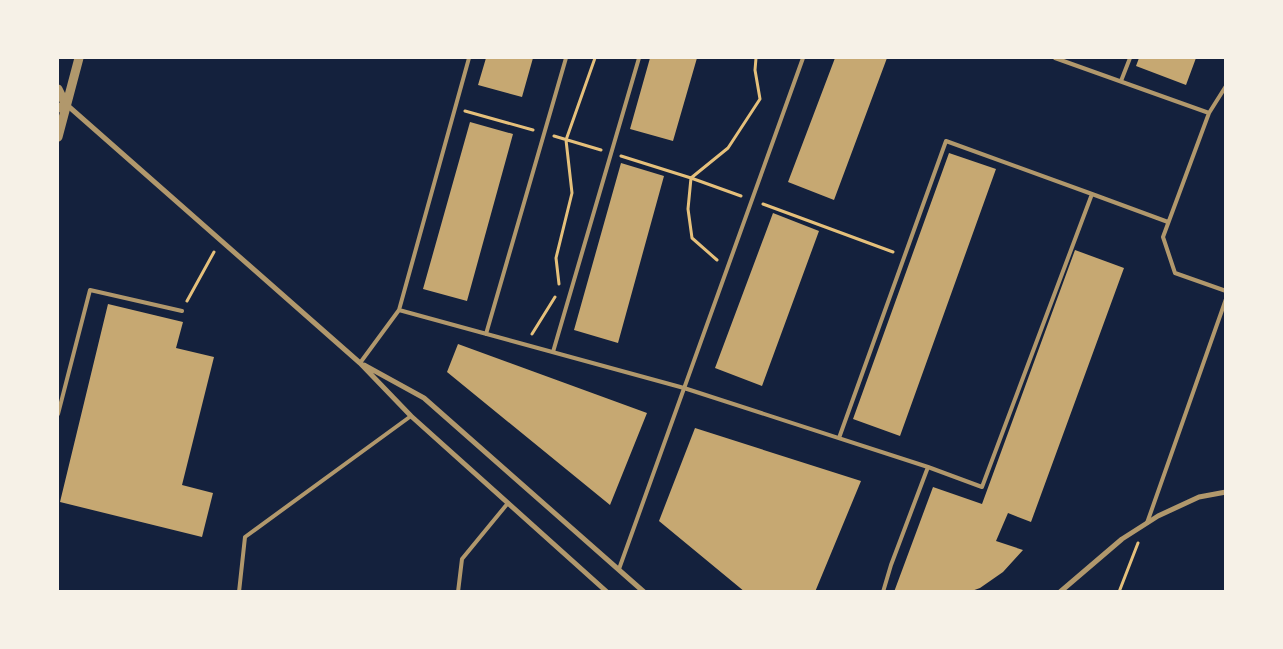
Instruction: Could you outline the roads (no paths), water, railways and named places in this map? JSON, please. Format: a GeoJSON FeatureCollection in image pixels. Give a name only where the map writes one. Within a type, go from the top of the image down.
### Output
{"type":"FeatureCollection","features":[{"type":"Feature","properties":{"kind":"street"},"geometry":{"type":"LineString","coordinates":[[58,137],[62,106],[79,58]]}},
{"type":"Feature","properties":{"kind":"street"},"geometry":{"type":"LineString","coordinates":[[58,89],[62,106],[221,241],[360,363],[411,416],[607,592]]}},
{"type":"Feature","properties":{"kind":"street"},"geometry":{"type":"LineString","coordinates":[[360,363],[424,398],[644,592]]}},
{"type":"Feature","properties":{"kind":"street"},"geometry":{"type":"LineString","coordinates":[[1060,592],[1122,539],[1146,523],[1199,497],[1226,492]]}},
{"type":"Feature","properties":{"kind":"lane"},"geometry":{"type":"LineString","coordinates":[[360,363],[399,310],[468,58]]}},
{"type":"Feature","properties":{"kind":"lane"},"geometry":{"type":"LineString","coordinates":[[486,334],[566,58]]}},
{"type":"Feature","properties":{"kind":"lane"},"geometry":{"type":"LineString","coordinates":[[553,352],[640,58]]}},
{"type":"Feature","properties":{"kind":"lane"},"geometry":{"type":"LineString","coordinates":[[619,569],[803,58]]}},
{"type":"Feature","properties":{"kind":"lane"},"geometry":{"type":"LineString","coordinates":[[1057,58],[1209,113]]}},
{"type":"Feature","properties":{"kind":"lane"},"geometry":{"type":"LineString","coordinates":[[1121,81],[1130,58]]}},
{"type":"Feature","properties":{"kind":"lane"},"geometry":{"type":"LineString","coordinates":[[1226,86],[1209,113],[1163,237],[1175,273],[1226,291]]}},
{"type":"Feature","properties":{"kind":"lane"},"geometry":{"type":"LineString","coordinates":[[839,438],[946,141],[1168,222]]}},
{"type":"Feature","properties":{"kind":"lane"},"geometry":{"type":"LineString","coordinates":[[399,310],[684,388],[928,467],[982,487],[1092,194]]}},
{"type":"Feature","properties":{"kind":"lane"},"geometry":{"type":"LineString","coordinates":[[58,414],[90,290],[182,310]]}},
{"type":"Feature","properties":{"kind":"lane"},"geometry":{"type":"LineString","coordinates":[[1146,523],[1226,299]]}},
{"type":"Feature","properties":{"kind":"lane"},"geometry":{"type":"LineString","coordinates":[[239,592],[245,537],[411,416]]}},
{"type":"Feature","properties":{"kind":"lane"},"geometry":{"type":"LineString","coordinates":[[883,592],[890,565],[928,467]]}},
{"type":"Feature","properties":{"kind":"lane"},"geometry":{"type":"LineString","coordinates":[[458,592],[462,559],[508,503]]}}]}
